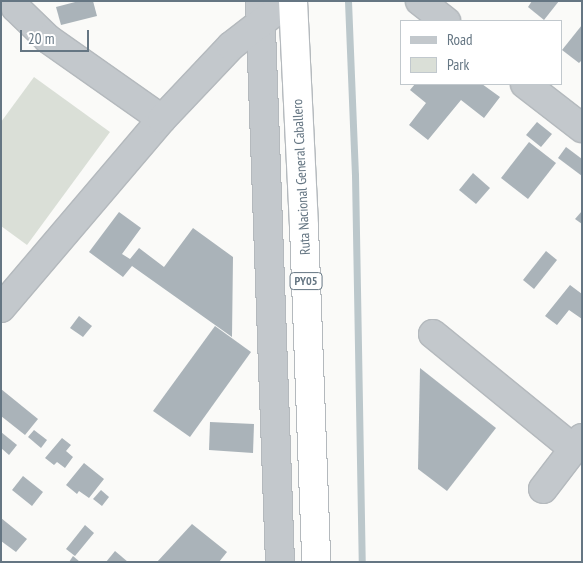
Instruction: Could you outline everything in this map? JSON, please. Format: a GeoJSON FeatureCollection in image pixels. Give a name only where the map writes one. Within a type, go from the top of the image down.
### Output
{"type":"FeatureCollection","features":[{"type":"Feature","properties":{"kind":"highway","name":"Ruta Nacional General Caballero"},"geometry":{"type":"LineString","coordinates":[[291,1],[304,227],[316,562]]}},
{"type":"Feature","properties":{"kind":"street"},"geometry":{"type":"LineString","coordinates":[[15,1],[16,8],[48,39],[162,119]]}},
{"type":"Feature","properties":{"kind":"street"},"geometry":{"type":"LineString","coordinates":[[1,308],[162,119],[231,46],[260,12],[291,1]]}},
{"type":"Feature","properties":{"kind":"street"},"geometry":{"type":"LineString","coordinates":[[420,1],[445,20]]}},
{"type":"Feature","properties":{"kind":"street"},"geometry":{"type":"LineString","coordinates":[[260,12],[280,562]]}},
{"type":"Feature","properties":{"kind":"street"},"geometry":{"type":"LineString","coordinates":[[526,85],[582,128]]}},
{"type":"Feature","properties":{"kind":"street"},"geometry":{"type":"LineString","coordinates":[[433,334],[578,444],[543,489]]}},
{"type":"Feature","properties":{"kind":"green space"},"geometry":{"type":"Polygon","coordinates":[[[34,77],[110,132],[27,245],[1,226],[1,122],[34,77]]]}},
{"type":"Feature","properties":{"kind":"building"},"geometry":{"type":"Polygon","coordinates":[[[79,1],[93,1],[97,16],[61,25],[56,7],[79,1]]]}},
{"type":"Feature","properties":{"kind":"building"},"geometry":{"type":"Polygon","coordinates":[[[532,1],[559,1],[544,20],[528,7],[532,1]]]}},
{"type":"Feature","properties":{"kind":"building"},"geometry":{"type":"Polygon","coordinates":[[[582,25],[582,60],[579,63],[563,51],[582,25]]]}},
{"type":"Feature","properties":{"kind":"building"},"geometry":{"type":"Polygon","coordinates":[[[414,85],[483,85],[500,97],[484,118],[461,100],[428,140],[409,125],[426,103],[410,90],[414,85]]]}},
{"type":"Feature","properties":{"kind":"building"},"geometry":{"type":"Polygon","coordinates":[[[537,122],[552,134],[541,147],[526,135],[537,122]]]}},
{"type":"Feature","properties":{"kind":"building"},"geometry":{"type":"Polygon","coordinates":[[[529,142],[556,163],[528,199],[501,178],[529,142]]]}},
{"type":"Feature","properties":{"kind":"building"},"geometry":{"type":"Polygon","coordinates":[[[566,147],[582,159],[582,176],[558,158],[566,147]]]}},
{"type":"Feature","properties":{"kind":"building"},"geometry":{"type":"Polygon","coordinates":[[[473,173],[490,188],[476,204],[459,190],[473,173]]]}},
{"type":"Feature","properties":{"kind":"building"},"geometry":{"type":"Polygon","coordinates":[[[582,211],[582,224],[575,219],[582,211]]]}},
{"type":"Feature","properties":{"kind":"building"},"geometry":{"type":"Polygon","coordinates":[[[119,212],[141,228],[122,254],[130,259],[139,248],[164,267],[193,228],[233,257],[232,337],[132,266],[123,277],[89,252],[119,212]]]}},
{"type":"Feature","properties":{"kind":"building"},"geometry":{"type":"Polygon","coordinates":[[[546,251],[557,260],[534,289],[523,280],[546,251]]]}},
{"type":"Feature","properties":{"kind":"building"},"geometry":{"type":"Polygon","coordinates":[[[570,285],[582,294],[582,319],[569,310],[557,325],[545,316],[570,285]]]}},
{"type":"Feature","properties":{"kind":"building"},"geometry":{"type":"Polygon","coordinates":[[[79,316],[92,326],[83,337],[70,328],[79,316]]]}},
{"type":"Feature","properties":{"kind":"building"},"geometry":{"type":"Polygon","coordinates":[[[215,326],[251,352],[190,437],[153,411],[215,326]]]}},
{"type":"Feature","properties":{"kind":"building"},"geometry":{"type":"Polygon","coordinates":[[[420,368],[496,428],[447,491],[418,469],[420,368]]]}},
{"type":"Feature","properties":{"kind":"building"},"geometry":{"type":"Polygon","coordinates":[[[1,389],[38,419],[25,435],[1,416],[1,389]]]}},
{"type":"Feature","properties":{"kind":"building"},"geometry":{"type":"Polygon","coordinates":[[[210,422],[254,424],[253,453],[209,450],[210,422]]]}},
{"type":"Feature","properties":{"kind":"building"},"geometry":{"type":"Polygon","coordinates":[[[34,430],[47,440],[41,448],[28,437],[34,430]]]}},
{"type":"Feature","properties":{"kind":"building"},"geometry":{"type":"Polygon","coordinates":[[[1,432],[17,445],[9,455],[1,448],[1,432]]]}},
{"type":"Feature","properties":{"kind":"building"},"geometry":{"type":"Polygon","coordinates":[[[62,438],[71,445],[66,451],[73,457],[65,468],[57,462],[54,465],[45,458],[62,438]]]}},
{"type":"Feature","properties":{"kind":"building"},"geometry":{"type":"Polygon","coordinates":[[[84,463],[104,479],[89,498],[79,491],[77,494],[66,485],[84,463]]]}},
{"type":"Feature","properties":{"kind":"building"},"geometry":{"type":"Polygon","coordinates":[[[23,476],[43,492],[32,506],[12,490],[23,476]]]}},
{"type":"Feature","properties":{"kind":"building"},"geometry":{"type":"Polygon","coordinates":[[[101,490],[109,497],[102,506],[93,499],[101,490]]]}},
{"type":"Feature","properties":{"kind":"building"},"geometry":{"type":"Polygon","coordinates":[[[1,518],[27,539],[16,552],[1,541],[1,518]]]}},
{"type":"Feature","properties":{"kind":"building"},"geometry":{"type":"Polygon","coordinates":[[[192,524],[227,552],[219,562],[157,562],[192,524]]]}},
{"type":"Feature","properties":{"kind":"building"},"geometry":{"type":"Polygon","coordinates":[[[85,525],[94,533],[75,556],[66,549],[85,525]]]}},
{"type":"Feature","properties":{"kind":"building"},"geometry":{"type":"Polygon","coordinates":[[[115,551],[128,562],[106,562],[115,551]]]}},
{"type":"Feature","properties":{"kind":"building"},"geometry":{"type":"Polygon","coordinates":[[[73,556],[80,562],[69,562],[73,556]]]}},
{"type":"Feature","properties":{"kind":"waterway"},"geometry":{"type":"LineString","coordinates":[[348,1],[355,175],[362,562]]}}]}
